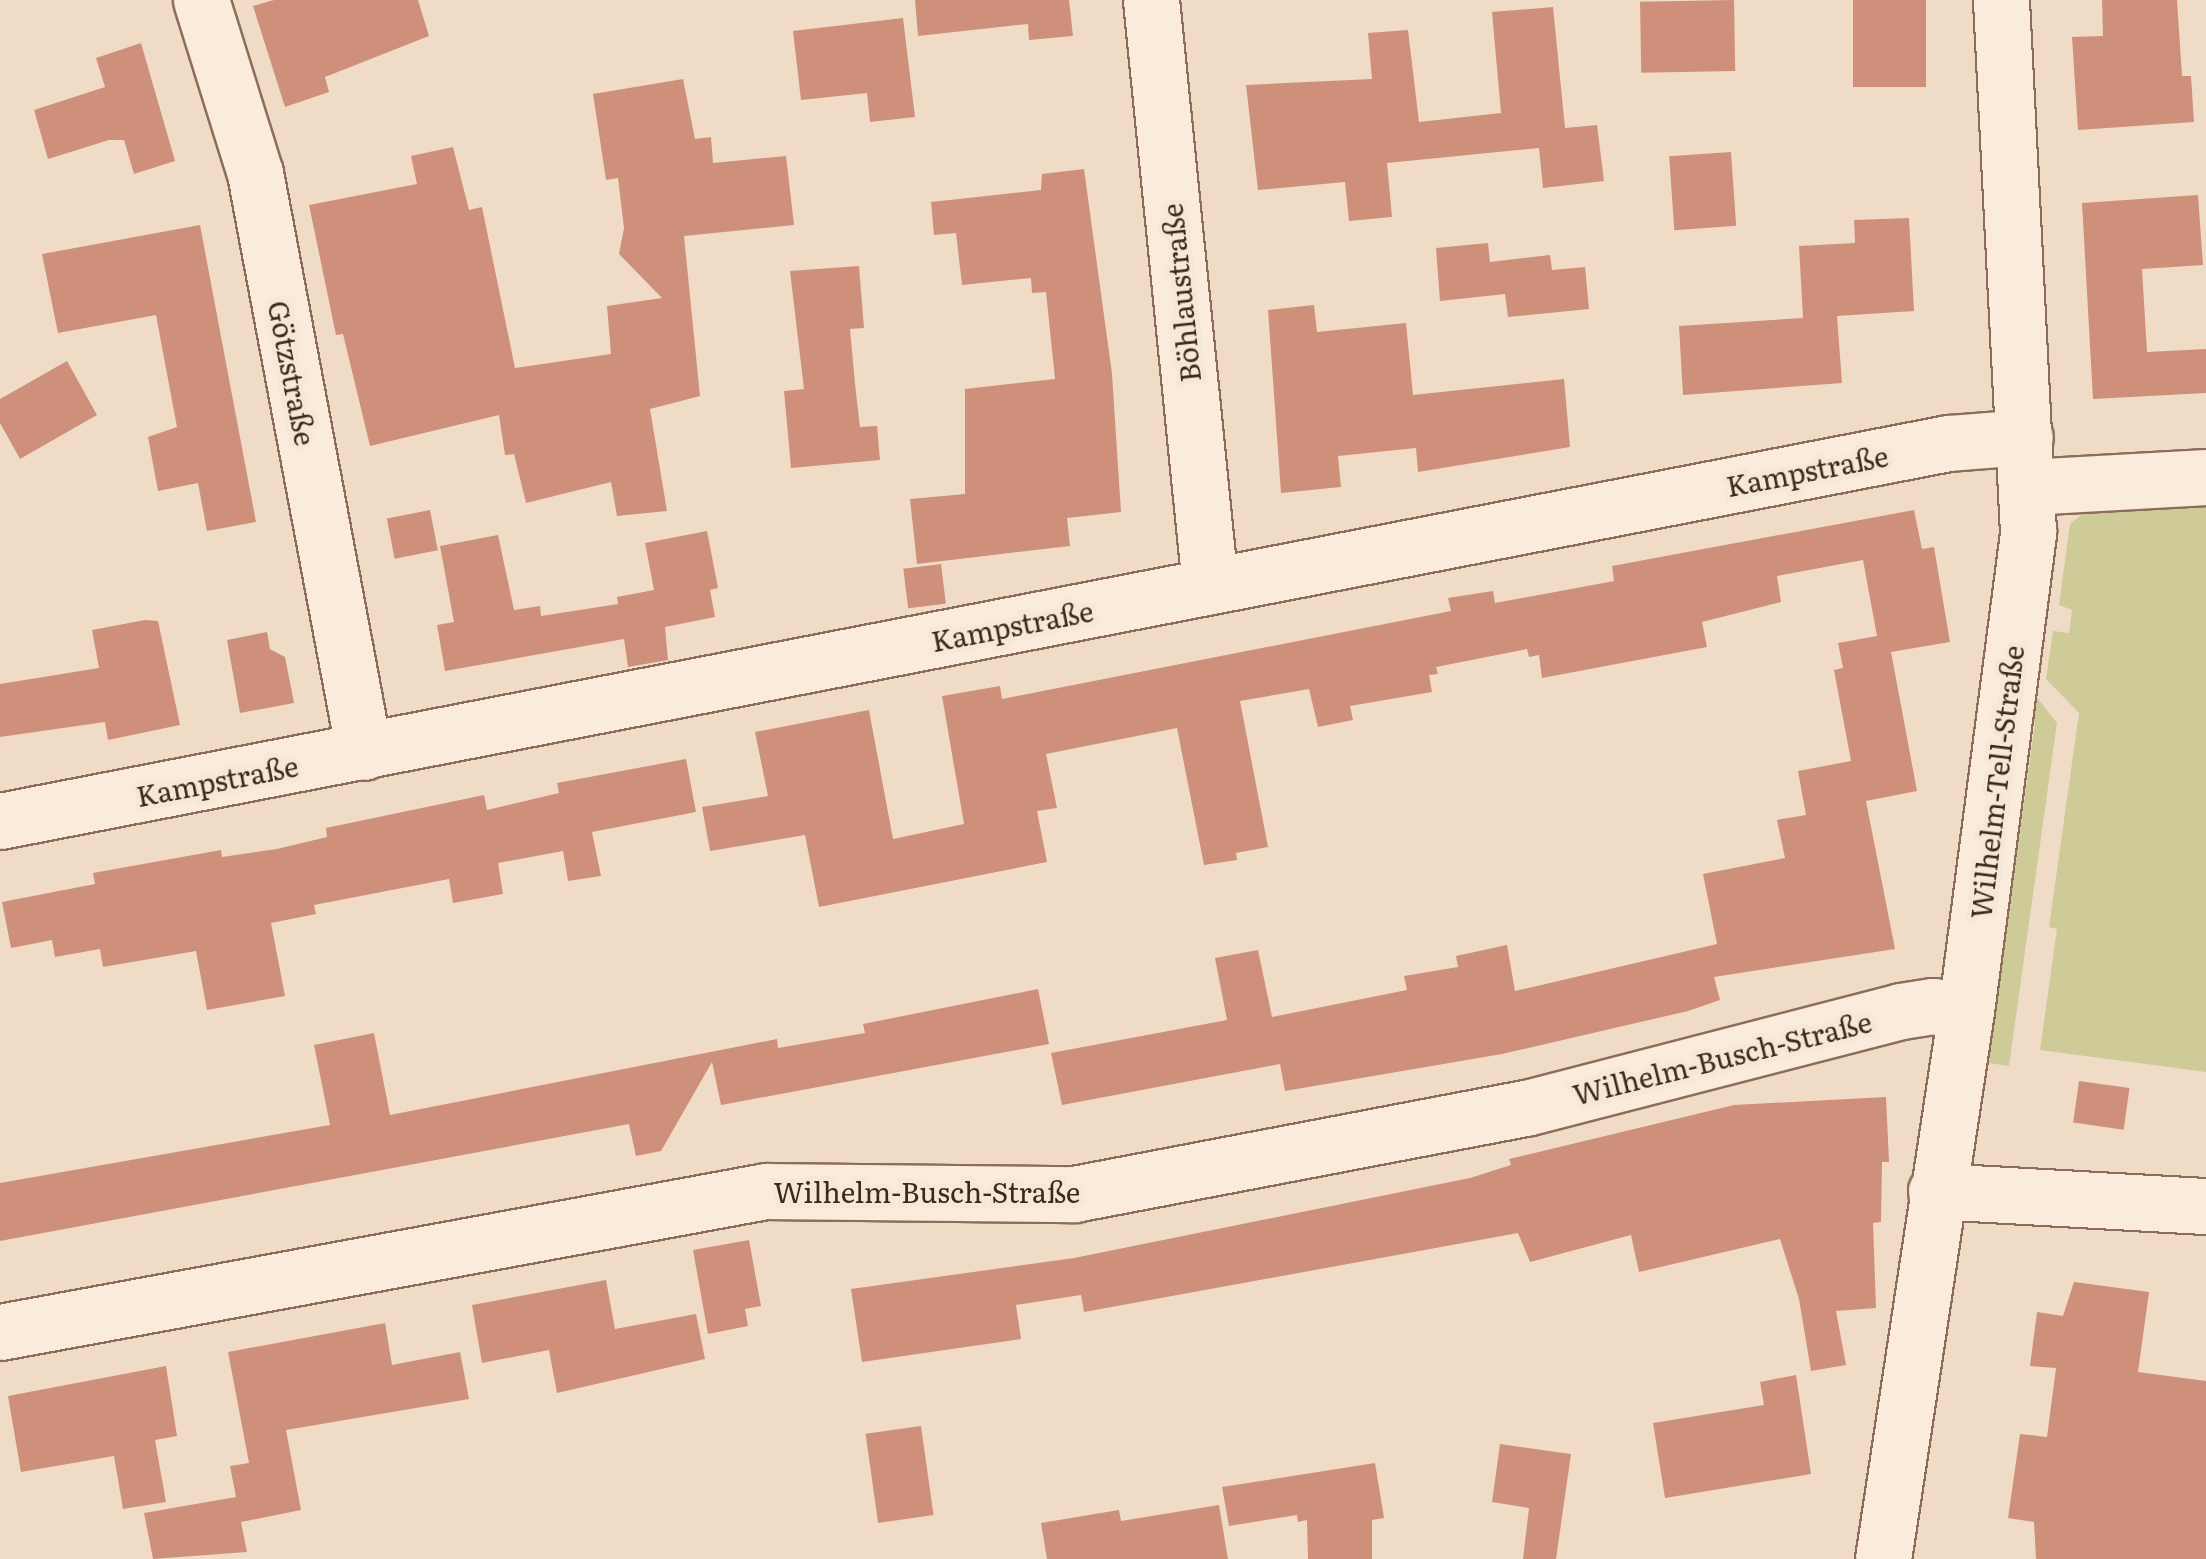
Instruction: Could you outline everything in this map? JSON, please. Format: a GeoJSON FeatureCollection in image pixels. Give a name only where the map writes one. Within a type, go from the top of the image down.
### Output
{"type":"FeatureCollection","features":[{"type":"Feature","properties":{"kind":"street","name":"Götzstraße"},"geometry":{"type":"LineString","coordinates":[[201,0],[254,173],[364,752]]}},
{"type":"Feature","properties":{"kind":"street","name":"Böhlaustraße"},"geometry":{"type":"LineString","coordinates":[[1151,0],[1210,586]]}},
{"type":"Feature","properties":{"kind":"street","name":"Wilhelm-Tell-Straße"},"geometry":{"type":"LineString","coordinates":[[1883,1559],[1966,1011],[2017,627],[2026,462],[2001,0]]}},
{"type":"Feature","properties":{"kind":"street","name":"Kampstraße"},"geometry":{"type":"LineString","coordinates":[[0,821],[1948,442],[2026,462],[2206,476]]}},
{"type":"Feature","properties":{"kind":"street","name":"Wilhelm-Busch-Straße"},"geometry":{"type":"LineString","coordinates":[[0,1332],[766,1191],[1074,1194],[1526,1108],[1901,1012],[1933,1006],[1966,1011]]}},
{"type":"Feature","properties":{"kind":"street"},"geometry":{"type":"LineString","coordinates":[[1936,1191],[2206,1206]]}},
{"type":"Feature","properties":{"kind":"shaded area"},"geometry":{"type":"Polygon","coordinates":[[[2206,505],[2206,1072],[2040,1050],[2057,929],[2049,927],[2079,713],[2046,679],[2053,631],[2069,633],[2072,610],[2059,605],[2070,524],[2092,506],[2206,505]]]}},
{"type":"Feature","properties":{"kind":"shaded area"},"geometry":{"type":"Polygon","coordinates":[[[2028,686],[2057,723],[2009,1066],[1975,1061],[1984,1002],[1996,1003],[2035,723],[2026,708],[2028,686]]]}},
{"type":"Feature","properties":{"kind":"building"},"geometry":{"type":"Polygon","coordinates":[[[274,0],[418,0],[429,36],[325,77],[329,92],[285,107],[253,6],[274,0]]]}},
{"type":"Feature","properties":{"kind":"building"},"geometry":{"type":"Polygon","coordinates":[[[915,0],[1069,0],[1073,36],[1029,40],[1028,24],[918,36],[915,0]]]}},
{"type":"Feature","properties":{"kind":"building"},"geometry":{"type":"Polygon","coordinates":[[[1734,0],[1735,71],[1641,73],[1640,2],[1734,0]]]}},
{"type":"Feature","properties":{"kind":"building"},"geometry":{"type":"Polygon","coordinates":[[[1853,0],[1926,0],[1926,87],[1853,87],[1853,0]]]}},
{"type":"Feature","properties":{"kind":"building"},"geometry":{"type":"Polygon","coordinates":[[[2102,0],[2177,0],[2182,76],[2191,76],[2194,122],[2078,130],[2072,37],[2103,36],[2102,0]]]}},
{"type":"Feature","properties":{"kind":"building"},"geometry":{"type":"Polygon","coordinates":[[[1553,7],[1565,128],[1597,125],[1604,181],[1543,188],[1539,148],[1387,163],[1392,217],[1349,221],[1345,182],[1258,190],[1246,85],[1372,79],[1368,33],[1408,30],[1419,122],[1501,113],[1492,12],[1553,7]]]}},
{"type":"Feature","properties":{"kind":"building"},"geometry":{"type":"Polygon","coordinates":[[[903,18],[915,117],[870,122],[867,93],[801,100],[793,31],[903,18]]]}},
{"type":"Feature","properties":{"kind":"building"},"geometry":{"type":"Polygon","coordinates":[[[141,43],[175,161],[134,174],[124,140],[109,140],[48,159],[34,110],[105,87],[96,58],[141,43]]]}},
{"type":"Feature","properties":{"kind":"building"},"geometry":{"type":"Polygon","coordinates":[[[683,79],[695,139],[711,137],[713,163],[786,156],[794,225],[684,236],[700,396],[650,409],[667,511],[617,516],[611,482],[526,503],[514,454],[505,455],[499,415],[370,446],[343,334],[336,335],[309,205],[417,184],[411,156],[453,147],[469,210],[482,207],[515,368],[611,354],[607,306],[662,298],[619,254],[624,228],[618,178],[606,180],[593,94],[683,79]]]}},
{"type":"Feature","properties":{"kind":"building"},"geometry":{"type":"Polygon","coordinates":[[[1731,152],[1736,226],[1674,230],[1669,156],[1731,152]]]}},
{"type":"Feature","properties":{"kind":"building"},"geometry":{"type":"Polygon","coordinates":[[[1084,169],[1112,374],[1121,512],[1067,518],[1070,546],[917,564],[910,499],[965,494],[965,389],[1055,379],[1046,292],[1032,293],[1031,278],[962,285],[956,233],[934,235],[931,202],[1041,190],[1042,174],[1084,169]]]}},
{"type":"Feature","properties":{"kind":"building"},"geometry":{"type":"Polygon","coordinates":[[[2198,195],[2203,265],[2142,269],[2147,352],[2206,349],[2206,393],[2093,399],[2082,203],[2198,195]]]}},
{"type":"Feature","properties":{"kind":"building"},"geometry":{"type":"Polygon","coordinates":[[[1909,218],[1914,311],[1837,316],[1842,383],[1683,395],[1679,326],[1803,318],[1799,246],[1855,243],[1854,220],[1909,218]]]}},
{"type":"Feature","properties":{"kind":"building"},"geometry":{"type":"Polygon","coordinates":[[[200,225],[256,522],[207,531],[198,483],[158,491],[148,437],[177,427],[156,315],[58,333],[42,254],[200,225]]]}},
{"type":"Feature","properties":{"kind":"building"},"geometry":{"type":"Polygon","coordinates":[[[1488,243],[1490,262],[1550,255],[1552,270],[1585,267],[1589,309],[1508,317],[1505,294],[1440,301],[1436,248],[1488,243]]]}},
{"type":"Feature","properties":{"kind":"building"},"geometry":{"type":"Polygon","coordinates":[[[859,266],[864,328],[850,329],[855,384],[860,427],[877,426],[880,460],[791,468],[784,391],[804,389],[790,271],[859,266]]]}},
{"type":"Feature","properties":{"kind":"building"},"geometry":{"type":"Polygon","coordinates":[[[1314,305],[1317,332],[1406,323],[1413,395],[1564,379],[1570,447],[1418,472],[1416,448],[1338,456],[1341,487],[1281,493],[1268,310],[1314,305]]]}},
{"type":"Feature","properties":{"kind":"building"},"geometry":{"type":"Polygon","coordinates":[[[67,361],[97,415],[20,459],[0,423],[0,399],[67,361]]]}},
{"type":"Feature","properties":{"kind":"building"},"geometry":{"type":"Polygon","coordinates":[[[430,510],[438,550],[395,559],[387,518],[430,510]]]}},
{"type":"Feature","properties":{"kind":"building"},"geometry":{"type":"Polygon","coordinates":[[[1914,510],[1922,549],[1934,547],[1950,642],[1891,652],[1917,791],[1866,801],[1895,949],[1714,977],[1720,1000],[1688,1011],[1502,1054],[1285,1091],[1280,1064],[1062,1105],[1051,1053],[1227,1020],[1215,958],[1258,950],[1272,1017],[1407,990],[1404,976],[1458,967],[1456,956],[1507,945],[1515,991],[1717,944],[1703,874],[1785,858],[1777,820],[1806,815],[1798,771],[1851,761],[1834,670],[1843,668],[1838,643],[1877,636],[1863,560],[1777,576],[1781,602],[1702,622],[1707,647],[1542,678],[1539,655],[1529,657],[1527,649],[1436,667],[1438,674],[1429,675],[1432,692],[1350,706],[1353,720],[1318,727],[1309,689],[1240,701],[1268,847],[1236,853],[1237,860],[1204,865],[1177,728],[1046,754],[1057,808],[1037,811],[1047,862],[819,907],[805,835],[710,851],[702,807],[768,796],[755,732],[869,710],[893,839],[964,824],[942,696],[1000,686],[1002,699],[1451,611],[1448,598],[1493,591],[1495,603],[1614,581],[1612,566],[1914,510]]]}},
{"type":"Feature","properties":{"kind":"building"},"geometry":{"type":"Polygon","coordinates":[[[707,531],[718,588],[710,590],[715,617],[665,627],[668,660],[628,667],[624,639],[445,671],[437,625],[454,622],[440,546],[498,535],[514,610],[540,606],[541,616],[618,604],[617,597],[654,590],[645,543],[707,531]]]}},
{"type":"Feature","properties":{"kind":"building"},"geometry":{"type":"Polygon","coordinates":[[[941,564],[946,604],[908,608],[903,569],[941,564]]]}},
{"type":"Feature","properties":{"kind":"building"},"geometry":{"type":"Polygon","coordinates":[[[158,621],[180,725],[108,740],[105,722],[0,737],[0,684],[99,668],[92,630],[158,621]]]}},
{"type":"Feature","properties":{"kind":"building"},"geometry":{"type":"Polygon","coordinates":[[[267,632],[270,649],[285,657],[294,703],[240,713],[227,640],[267,632]]]}},
{"type":"Feature","properties":{"kind":"building"},"geometry":{"type":"Polygon","coordinates":[[[686,759],[696,812],[592,832],[601,876],[568,881],[563,851],[498,863],[503,894],[453,903],[449,879],[314,905],[316,914],[271,923],[285,996],[207,1010],[196,951],[103,967],[100,949],[55,957],[52,940],[11,948],[2,902],[95,884],[93,873],[221,850],[222,857],[277,849],[327,837],[326,828],[484,795],[487,810],[559,793],[557,783],[686,759]]]}},
{"type":"Feature","properties":{"kind":"building"},"geometry":{"type":"Polygon","coordinates":[[[1038,989],[1049,1044],[721,1105],[712,1062],[661,1151],[636,1156],[629,1124],[0,1241],[0,1183],[330,1125],[314,1045],[374,1033],[390,1115],[777,1039],[778,1048],[865,1033],[863,1024],[1038,989]]]}},
{"type":"Feature","properties":{"kind":"building"},"geometry":{"type":"Polygon","coordinates":[[[2079,1081],[2130,1088],[2124,1130],[2073,1123],[2079,1081]]]}},
{"type":"Feature","properties":{"kind":"building"},"geometry":{"type":"Polygon","coordinates":[[[1886,1097],[1889,1162],[1882,1162],[1881,1222],[1873,1223],[1876,1308],[1836,1311],[1846,1365],[1811,1371],[1799,1299],[1780,1239],[1639,1272],[1631,1235],[1530,1262],[1518,1233],[1084,1312],[1081,1295],[1016,1305],[1021,1339],[862,1362],[851,1289],[1074,1258],[1470,1178],[1511,1165],[1509,1159],[1734,1105],[1886,1097]]]}},
{"type":"Feature","properties":{"kind":"building"},"geometry":{"type":"Polygon","coordinates":[[[749,1240],[761,1306],[745,1309],[748,1326],[708,1334],[693,1250],[749,1240]]]}},
{"type":"Feature","properties":{"kind":"building"},"geometry":{"type":"Polygon","coordinates":[[[606,1280],[615,1329],[696,1314],[705,1359],[557,1393],[549,1350],[482,1363],[472,1305],[606,1280]]]}},
{"type":"Feature","properties":{"kind":"building"},"geometry":{"type":"Polygon","coordinates":[[[2074,1282],[2149,1292],[2138,1372],[2206,1381],[2206,1559],[2036,1559],[2034,1522],[2008,1518],[2020,1434],[2047,1437],[2056,1368],[2030,1366],[2037,1312],[2063,1316],[2074,1282]]]}},
{"type":"Feature","properties":{"kind":"building"},"geometry":{"type":"Polygon","coordinates":[[[385,1323],[392,1365],[460,1352],[469,1399],[286,1430],[301,1510],[241,1522],[247,1552],[153,1559],[144,1513],[236,1497],[230,1466],[249,1463],[228,1352],[385,1323]]]}},
{"type":"Feature","properties":{"kind":"building"},"geometry":{"type":"Polygon","coordinates":[[[166,1366],[177,1436],[155,1440],[166,1502],[123,1509],[114,1456],[21,1472],[8,1396],[166,1366]]]}},
{"type":"Feature","properties":{"kind":"building"},"geometry":{"type":"Polygon","coordinates":[[[1796,1375],[1811,1474],[1665,1498],[1653,1423],[1764,1405],[1760,1382],[1796,1375]]]}},
{"type":"Feature","properties":{"kind":"building"},"geometry":{"type":"Polygon","coordinates":[[[921,1426],[934,1515],[878,1523],[866,1434],[921,1426]]]}},
{"type":"Feature","properties":{"kind":"building"},"geometry":{"type":"Polygon","coordinates":[[[1500,1444],[1571,1454],[1556,1559],[1523,1559],[1529,1508],[1492,1502],[1500,1444]]]}},
{"type":"Feature","properties":{"kind":"building"},"geometry":{"type":"Polygon","coordinates":[[[1375,1463],[1384,1518],[1372,1520],[1372,1559],[1308,1559],[1307,1520],[1298,1522],[1297,1515],[1229,1526],[1222,1487],[1375,1463]]]}},
{"type":"Feature","properties":{"kind":"building"},"geometry":{"type":"Polygon","coordinates":[[[1219,1505],[1228,1559],[1047,1559],[1041,1523],[1119,1510],[1121,1521],[1219,1505]]]}}]}
